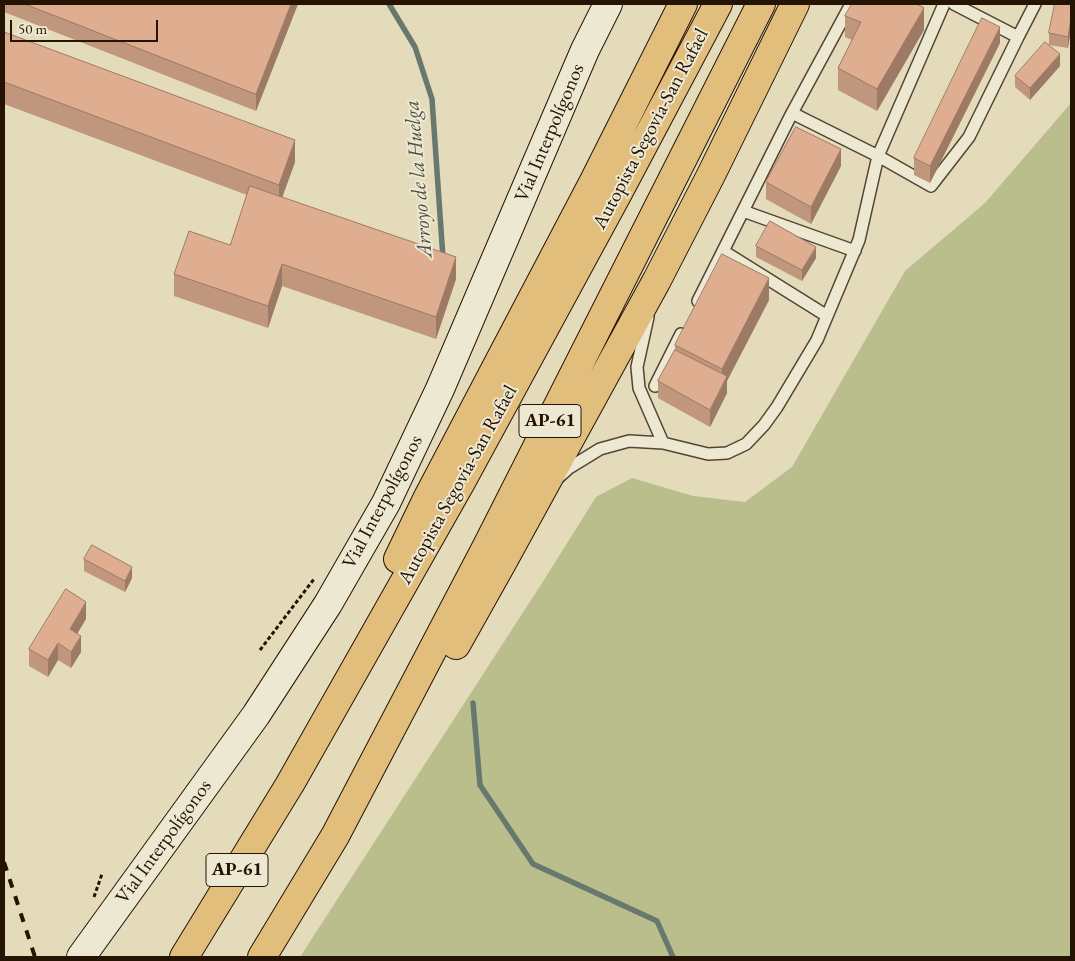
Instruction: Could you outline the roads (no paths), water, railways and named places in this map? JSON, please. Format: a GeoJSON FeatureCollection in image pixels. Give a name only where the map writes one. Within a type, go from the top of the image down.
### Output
{"type":"FeatureCollection","features":[{"type":"Feature","properties":{"kind":"highway"},"geometry":{"type":"LineString","coordinates":[[290,784],[427,499],[594,181],[683,4]]}},
{"type":"Feature","properties":{"kind":"highway","name":"Autopista Segovia-San Rafael"},"geometry":{"type":"LineString","coordinates":[[184,957],[290,784],[461,482],[718,4]]}},
{"type":"Feature","properties":{"kind":"highway","name":"Autopista Segovia-San Rafael"},"geometry":{"type":"LineString","coordinates":[[262,957],[335,836],[487,546],[760,4]]}},
{"type":"Feature","properties":{"kind":"highway"},"geometry":{"type":"LineString","coordinates":[[335,836],[454,648],[537,500],[657,280],[795,4]]}},
{"type":"Feature","properties":{"kind":"highway"},"geometry":{"type":"LineString","coordinates":[[711,175],[808,4]]}},
{"type":"Feature","properties":{"kind":"main road","name":"Vial Interpolígonos"},"geometry":{"type":"LineString","coordinates":[[81,957],[256,715],[328,604],[386,503],[440,389],[581,59],[608,4]]}},
{"type":"Feature","properties":{"kind":"lane"},"geometry":{"type":"LineString","coordinates":[[693,310],[792,113],[851,4]]}},
{"type":"Feature","properties":{"kind":"lane"},"geometry":{"type":"LineString","coordinates":[[537,500],[569,468],[600,449],[628,441],[663,443],[708,454],[726,453],[746,444],[764,425],[777,407],[817,340],[859,240],[878,156],[944,4]]}},
{"type":"Feature","properties":{"kind":"lane"},"geometry":{"type":"LineString","coordinates":[[954,4],[1018,37]]}},
{"type":"Feature","properties":{"kind":"lane"},"geometry":{"type":"LineString","coordinates":[[792,113],[878,156],[931,186],[969,137],[1035,4]]}},
{"type":"Feature","properties":{"kind":"lane"},"geometry":{"type":"LineString","coordinates":[[743,211],[855,251]]}},
{"type":"Feature","properties":{"kind":"lane"},"geometry":{"type":"LineString","coordinates":[[723,251],[827,316]]}},
{"type":"Feature","properties":{"kind":"lane"},"geometry":{"type":"LineString","coordinates":[[657,280],[637,367],[639,388],[663,443]]}},
{"type":"Feature","properties":{"kind":"lane"},"geometry":{"type":"LineString","coordinates":[[655,386],[685,327]]}},
{"type":"Feature","properties":{"kind":"waterway","name":"Arroyo de la Huelga"},"geometry":{"type":"LineString","coordinates":[[389,4],[415,47],[432,99],[443,258]]}},
{"type":"Feature","properties":{"kind":"waterway","name":"Arroyo de la Huelga"},"geometry":{"type":"LineString","coordinates":[[473,703],[480,785],[533,864],[657,921],[673,957]]}},
{"type":"Feature","properties":{"kind":"railway"},"geometry":{"type":"LineString","coordinates":[[4,862],[35,957]]}}]}
